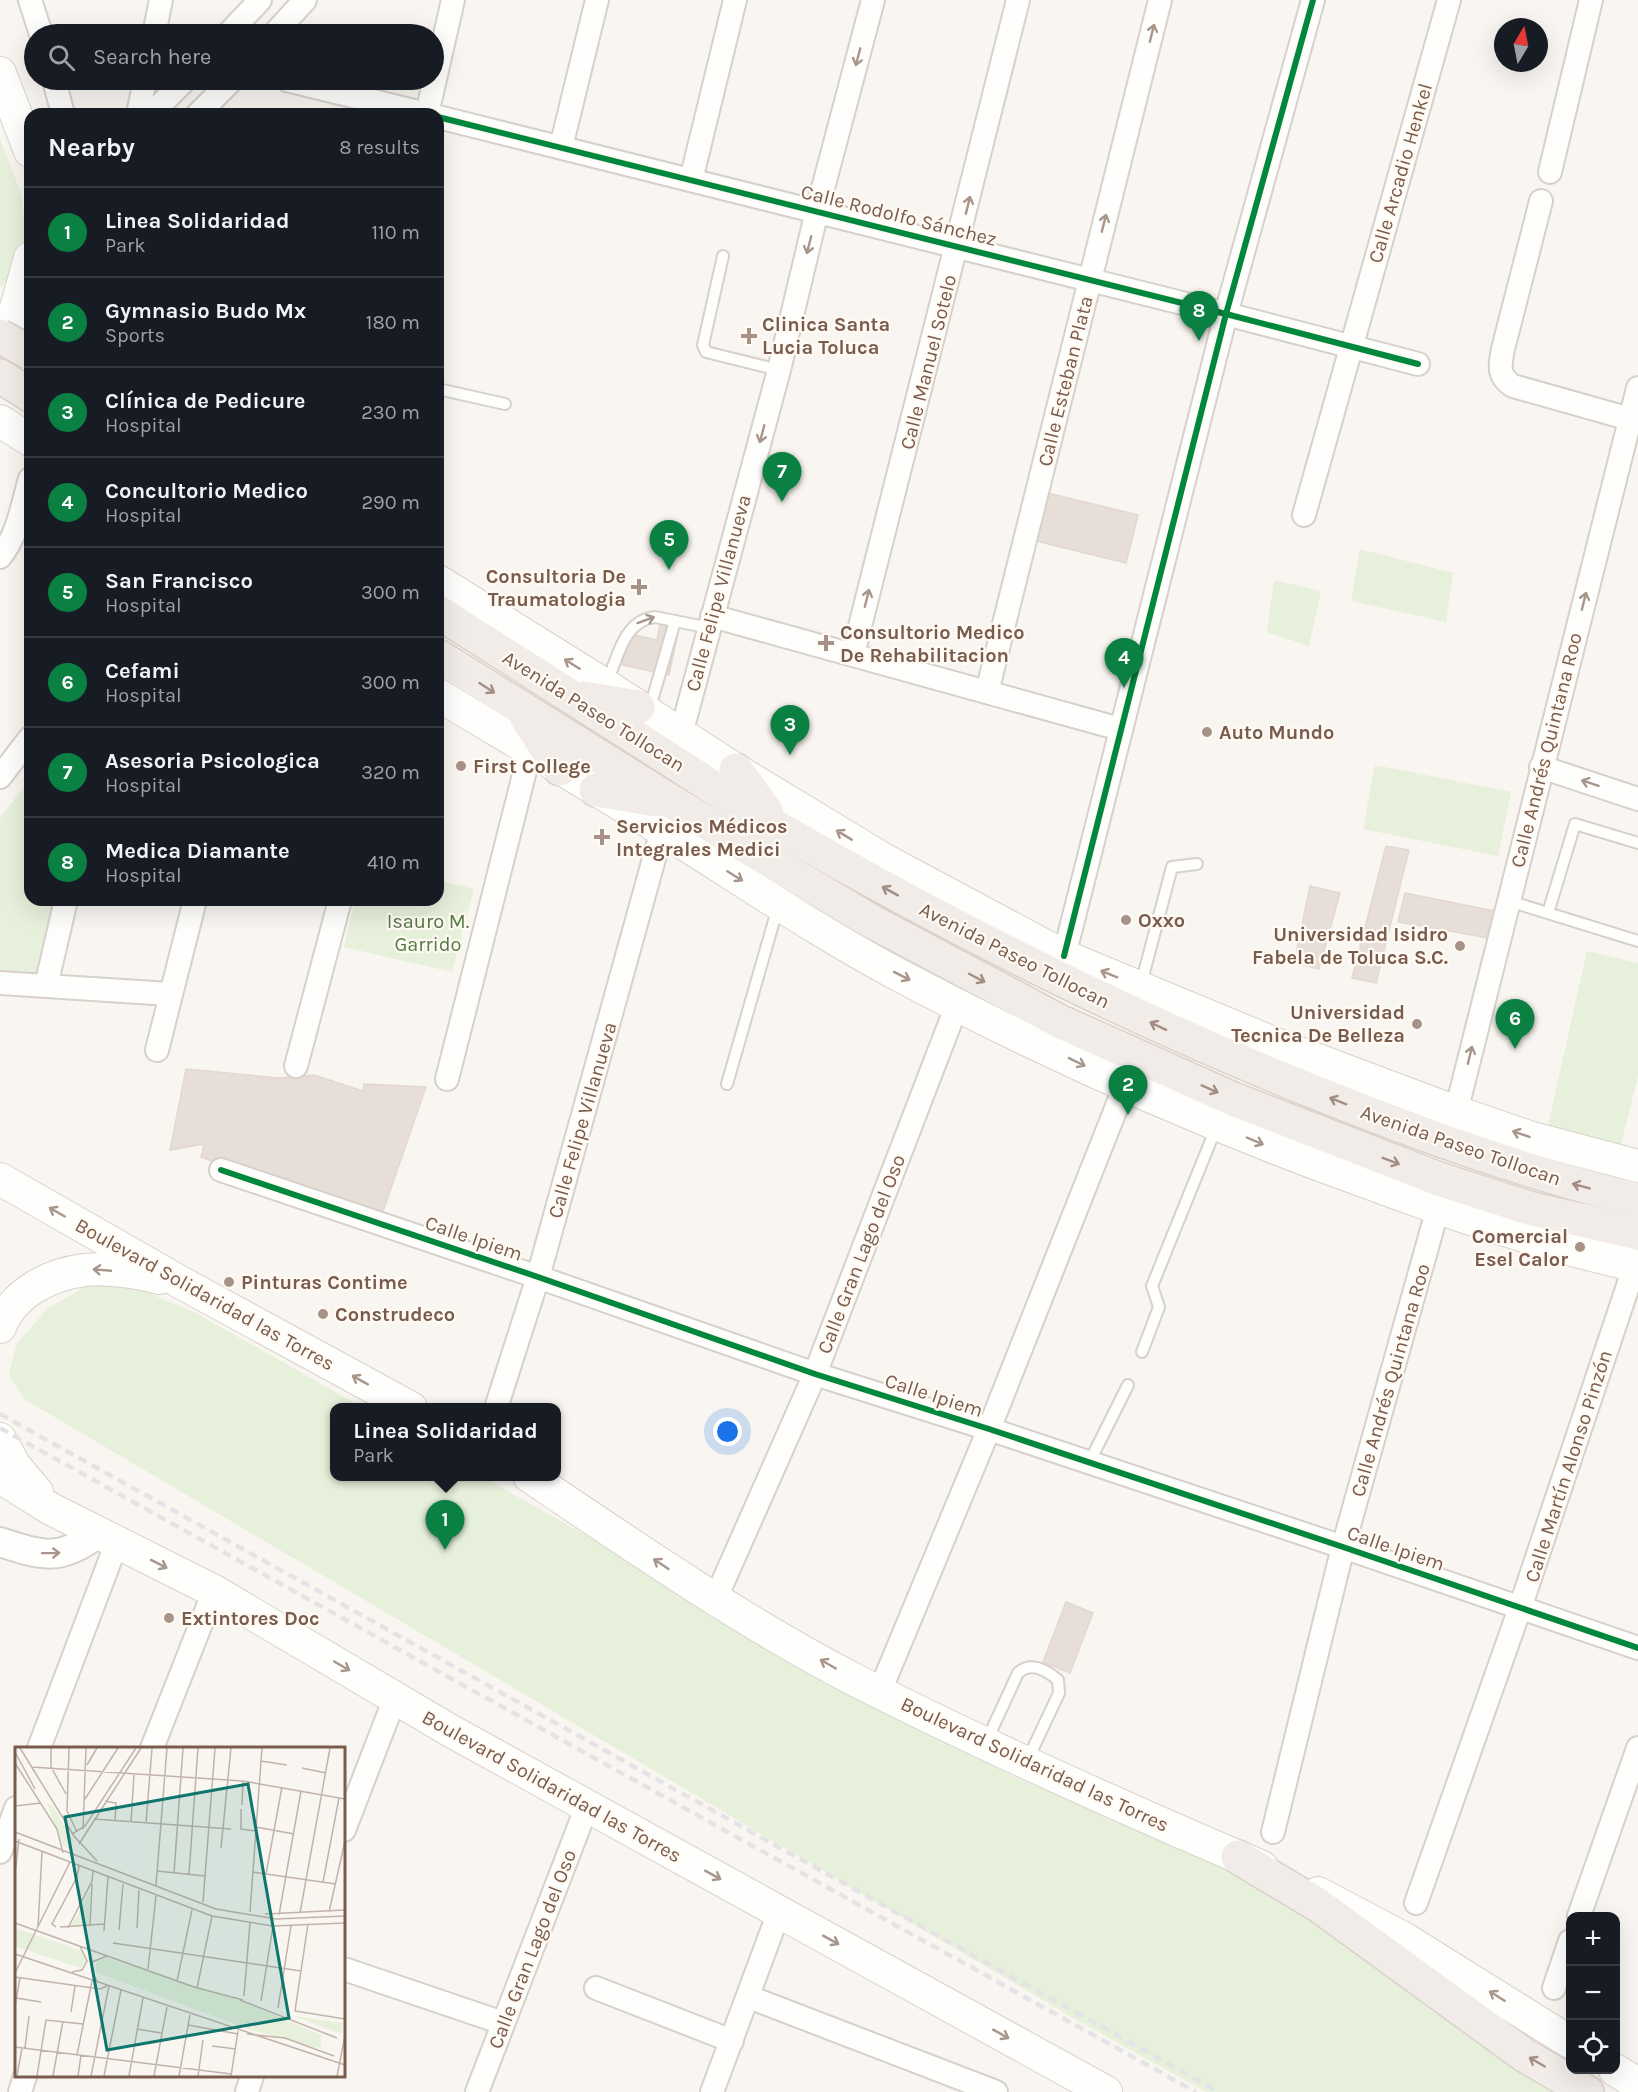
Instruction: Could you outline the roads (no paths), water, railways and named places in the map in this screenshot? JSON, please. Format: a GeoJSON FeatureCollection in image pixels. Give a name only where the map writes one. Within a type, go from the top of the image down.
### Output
{"type":"FeatureCollection","features":[{"type":"Feature","properties":{"kind":"highway"},"geometry":{"type":"LineString","coordinates":[[0,336],[24,350]]}},
{"type":"Feature","properties":{"kind":"highway"},"geometry":{"type":"LineString","coordinates":[[0,376],[24,391]]}},
{"type":"Feature","properties":{"kind":"highway","name":"Avenida Paseo Tollocan"},"geometry":{"type":"LineString","coordinates":[[444,616],[777,827],[892,892],[1059,979],[1169,1031],[1369,1114],[1482,1155],[1576,1185],[1638,1200]]}},
{"type":"Feature","properties":{"kind":"highway","name":"Avenida Paseo Tollocan"},"geometry":{"type":"LineString","coordinates":[[444,660],[521,709],[667,816],[1060,1022],[1233,1099],[1439,1179],[1532,1209],[1638,1233]]}},
{"type":"Feature","properties":{"kind":"highway"},"geometry":{"type":"LineString","coordinates":[[569,695],[643,711]]}},
{"type":"Feature","properties":{"kind":"highway"},"geometry":{"type":"LineString","coordinates":[[521,709],[560,769]]}},
{"type":"Feature","properties":{"kind":"highway"},"geometry":{"type":"LineString","coordinates":[[736,770],[777,827]]}},
{"type":"Feature","properties":{"kind":"highway"},"geometry":{"type":"LineString","coordinates":[[596,790],[667,816]]}},
{"type":"Feature","properties":{"kind":"highway","name":"Boulevard Solidaridad las Torres"},"geometry":{"type":"LineString","coordinates":[[1238,1857],[1318,1905],[1524,2055],[1587,2092]]}},
{"type":"Feature","properties":{"kind":"main road"},"geometry":{"type":"LineString","coordinates":[[0,73],[24,135]]}},
{"type":"Feature","properties":{"kind":"main road"},"geometry":{"type":"LineString","coordinates":[[0,341],[15,308],[24,278]]}},
{"type":"Feature","properties":{"kind":"main road"},"geometry":{"type":"LineString","coordinates":[[0,421],[24,436]]}},
{"type":"Feature","properties":{"kind":"main road","name":"Avenida Paseo Tollocan"},"geometry":{"type":"LineString","coordinates":[[444,585],[736,770],[883,859],[1064,956],[1283,1047],[1456,1112],[1532,1138],[1638,1166]]}},
{"type":"Feature","properties":{"kind":"main road"},"geometry":{"type":"LineString","coordinates":[[444,699],[596,790]]}},
{"type":"Feature","properties":{"kind":"main road","name":"Avenida Paseo Tollocan"},"geometry":{"type":"LineString","coordinates":[[667,816],[779,904],[887,969],[1125,1086],[1278,1150],[1438,1208],[1536,1241],[1636,1266]]}},
{"type":"Feature","properties":{"kind":"main road","name":"Boulevard Solidaridad las Torres"},"geometry":{"type":"LineString","coordinates":[[0,1179],[180,1282],[404,1403]]}},
{"type":"Feature","properties":{"kind":"main road"},"geometry":{"type":"LineString","coordinates":[[0,1327],[10,1309],[24,1294],[42,1283],[85,1269],[145,1275],[180,1282]]}},
{"type":"Feature","properties":{"kind":"main road"},"geometry":{"type":"LineString","coordinates":[[0,1439],[15,1466],[51,1509]]}},
{"type":"Feature","properties":{"kind":"main road","name":"Boulevard Solidaridad las Torres"},"geometry":{"type":"LineString","coordinates":[[0,1478],[51,1509],[214,1591],[395,1698],[587,1806],[1106,2092]]}},
{"type":"Feature","properties":{"kind":"main road","name":"Boulevard Solidaridad las Torres"},"geometry":{"type":"LineString","coordinates":[[536,1481],[715,1600],[856,1680],[985,1744],[1318,1893],[1372,1921],[1566,2040]]}},
{"type":"Feature","properties":{"kind":"main road"},"geometry":{"type":"LineString","coordinates":[[1620,2073],[1638,2084]]}},
{"type":"Feature","properties":{"kind":"street"},"geometry":{"type":"LineString","coordinates":[[30,0],[38,24]]}},
{"type":"Feature","properties":{"kind":"street"},"geometry":{"type":"LineString","coordinates":[[156,24],[160,0]]}},
{"type":"Feature","properties":{"kind":"street"},"geometry":{"type":"LineString","coordinates":[[237,24],[260,0]]}},
{"type":"Feature","properties":{"kind":"street"},"geometry":{"type":"LineString","coordinates":[[283,24],[305,0]]}},
{"type":"Feature","properties":{"kind":"street"},"geometry":{"type":"LineString","coordinates":[[444,38],[453,0]]}},
{"type":"Feature","properties":{"kind":"street"},"geometry":{"type":"LineString","coordinates":[[561,147],[597,0]]}},
{"type":"Feature","properties":{"kind":"street"},"geometry":{"type":"LineString","coordinates":[[691,180],[735,0]]}},
{"type":"Feature","properties":{"kind":"street","name":"Calle Felipe Villanueva"},"geometry":{"type":"LineString","coordinates":[[681,734],[779,370],[817,211],[873,0]]}},
{"type":"Feature","properties":{"kind":"street","name":"Calle Manuel Sotelo"},"geometry":{"type":"LineString","coordinates":[[853,654],[958,246],[1018,0]]}},
{"type":"Feature","properties":{"kind":"street","name":"Calle Esteban Plata"},"geometry":{"type":"LineString","coordinates":[[987,692],[1160,0]]}},
{"type":"Feature","properties":{"kind":"street"},"geometry":{"type":"LineString","coordinates":[[1064,956],[1226,314],[1313,0]]}},
{"type":"Feature","properties":{"kind":"street","name":"Calle Arcadio Henkel"},"geometry":{"type":"LineString","coordinates":[[1304,515],[1449,0]]}},
{"type":"Feature","properties":{"kind":"street"},"geometry":{"type":"LineString","coordinates":[[1550,172],[1591,0]]}},
{"type":"Feature","properties":{"kind":"street"},"geometry":{"type":"LineString","coordinates":[[57,90],[61,108]]}},
{"type":"Feature","properties":{"kind":"street"},"geometry":{"type":"LineString","coordinates":[[139,108],[143,90]]}},
{"type":"Feature","properties":{"kind":"street"},"geometry":{"type":"LineString","coordinates":[[164,108],[178,90]]}},
{"type":"Feature","properties":{"kind":"street"},"geometry":{"type":"LineString","coordinates":[[204,108],[222,90]]}},
{"type":"Feature","properties":{"kind":"street"},"geometry":{"type":"LineString","coordinates":[[328,90],[401,108]]}},
{"type":"Feature","properties":{"kind":"street"},"geometry":{"type":"LineString","coordinates":[[427,108],[432,90]]}},
{"type":"Feature","properties":{"kind":"street","name":"Calle Rodolfo Sánchez"},"geometry":{"type":"LineString","coordinates":[[444,118],[1090,279],[1418,364]]}},
{"type":"Feature","properties":{"kind":"street"},"geometry":{"type":"LineString","coordinates":[[1541,201],[1499,370],[1502,377],[1513,386],[1630,420]]}},
{"type":"Feature","properties":{"kind":"street","name":"Calle Andrés Quintana Roo"},"geometry":{"type":"LineString","coordinates":[[1456,1112],[1638,388]]}},
{"type":"Feature","properties":{"kind":"street"},"geometry":{"type":"LineString","coordinates":[[0,557],[9,546],[15,532],[24,500]]}},
{"type":"Feature","properties":{"kind":"street"},"geometry":{"type":"LineString","coordinates":[[711,622],[853,654],[1120,729]]}},
{"type":"Feature","properties":{"kind":"street"},"geometry":{"type":"LineString","coordinates":[[0,777],[24,746]]}},
{"type":"Feature","properties":{"kind":"street"},"geometry":{"type":"LineString","coordinates":[[447,1079],[530,751]]}},
{"type":"Feature","properties":{"kind":"street"},"geometry":{"type":"LineString","coordinates":[[1541,767],[1638,799]]}},
{"type":"Feature","properties":{"kind":"street","name":"Calle Felipe Villanueva"},"geometry":{"type":"LineString","coordinates":[[497,1403],[538,1277],[667,816]]}},
{"type":"Feature","properties":{"kind":"street"},"geometry":{"type":"LineString","coordinates":[[46,986],[65,906]]}},
{"type":"Feature","properties":{"kind":"street"},"geometry":{"type":"LineString","coordinates":[[156,1050],[193,906]]}},
{"type":"Feature","properties":{"kind":"street"},"geometry":{"type":"LineString","coordinates":[[296,1066],[338,906]]}},
{"type":"Feature","properties":{"kind":"street"},"geometry":{"type":"LineString","coordinates":[[0,983],[170,994]]}},
{"type":"Feature","properties":{"kind":"street","name":"Calle Gran Lago del Oso"},"geometry":{"type":"LineString","coordinates":[[715,1600],[815,1374],[957,1005]]}},
{"type":"Feature","properties":{"kind":"street"},"geometry":{"type":"LineString","coordinates":[[880,1691],[989,1429],[1125,1086]]}},
{"type":"Feature","properties":{"kind":"street","name":"Calle Ipiem"},"geometry":{"type":"LineString","coordinates":[[221,1170],[815,1374],[1089,1462],[1638,1648]]}},
{"type":"Feature","properties":{"kind":"street","name":"Calle Andrés Quintana Roo"},"geometry":{"type":"LineString","coordinates":[[1274,1832],[1343,1547],[1438,1208]]}},
{"type":"Feature","properties":{"kind":"street","name":"Calle Martín Alonso Pinzón"},"geometry":{"type":"LineString","coordinates":[[1416,1903],[1520,1608],[1636,1266]]}},
{"type":"Feature","properties":{"kind":"street"},"geometry":{"type":"LineString","coordinates":[[0,1542],[49,1555],[108,1538]]}},
{"type":"Feature","properties":{"kind":"street"},"geometry":{"type":"LineString","coordinates":[[40,1747],[108,1538]]}},
{"type":"Feature","properties":{"kind":"street"},"geometry":{"type":"LineString","coordinates":[[153,1747],[214,1591]]}},
{"type":"Feature","properties":{"kind":"street"},"geometry":{"type":"LineString","coordinates":[[345,1827],[395,1698]]}},
{"type":"Feature","properties":{"kind":"street"},"geometry":{"type":"LineString","coordinates":[[1581,1912],[1638,1748]]}},
{"type":"Feature","properties":{"kind":"street","name":"Calle Gran Lago del Oso"},"geometry":{"type":"LineString","coordinates":[[477,2092],[587,1806]]}},
{"type":"Feature","properties":{"kind":"street"},"geometry":{"type":"LineString","coordinates":[[0,1852],[15,1811]]}},
{"type":"Feature","properties":{"kind":"street"},"geometry":{"type":"LineString","coordinates":[[712,2092],[779,1912]]}},
{"type":"Feature","properties":{"kind":"street"},"geometry":{"type":"LineString","coordinates":[[1554,1988],[1566,1953]]}},
{"type":"Feature","properties":{"kind":"street"},"geometry":{"type":"LineString","coordinates":[[345,1969],[503,2024]]}},
{"type":"Feature","properties":{"kind":"street"},"geometry":{"type":"LineString","coordinates":[[596,1988],[732,2041]]}},
{"type":"Feature","properties":{"kind":"street"},"geometry":{"type":"LineString","coordinates":[[749,1997],[996,2092]]}},
{"type":"Feature","properties":{"kind":"street"},"geometry":{"type":"LineString","coordinates":[[20,2092],[25,2077]]}},
{"type":"Feature","properties":{"kind":"street"},"geometry":{"type":"LineString","coordinates":[[247,2092],[252,2077]]}},
{"type":"Feature","properties":{"kind":"lane"},"geometry":{"type":"LineString","coordinates":[[723,256],[703,345],[706,352],[779,370]]}},
{"type":"Feature","properties":{"kind":"lane"},"geometry":{"type":"LineString","coordinates":[[444,390],[505,404]]}},
{"type":"Feature","properties":{"kind":"lane"},"geometry":{"type":"LineString","coordinates":[[605,685],[625,639],[638,622],[655,617],[675,621],[711,622]]}},
{"type":"Feature","properties":{"kind":"lane"},"geometry":{"type":"LineString","coordinates":[[643,711],[675,621]]}},
{"type":"Feature","properties":{"kind":"lane"},"geometry":{"type":"LineString","coordinates":[[1548,913],[1575,824],[1638,843]]}},
{"type":"Feature","properties":{"kind":"lane"},"geometry":{"type":"LineString","coordinates":[[1140,987],[1172,867],[1197,864]]}},
{"type":"Feature","properties":{"kind":"lane"},"geometry":{"type":"LineString","coordinates":[[1509,901],[1638,941]]}},
{"type":"Feature","properties":{"kind":"lane"},"geometry":{"type":"LineString","coordinates":[[727,1084],[779,904]]}},
{"type":"Feature","properties":{"kind":"lane"},"geometry":{"type":"LineString","coordinates":[[1142,1352],[1159,1306],[1152,1286],[1217,1125]]}},
{"type":"Feature","properties":{"kind":"lane"},"geometry":{"type":"LineString","coordinates":[[1089,1462],[1128,1385]]}},
{"type":"Feature","properties":{"kind":"lane"},"geometry":{"type":"LineString","coordinates":[[985,1744],[1018,1673],[1026,1667],[1034,1666],[1049,1672],[1058,1680],[1059,1693],[1027,1762]]}},
{"type":"Feature","properties":{"kind":"railway"},"geometry":{"type":"LineString","coordinates":[[0,1414],[1219,2092]]}},
{"type":"Feature","properties":{"kind":"railway"},"geometry":{"type":"LineString","coordinates":[[0,1428],[1196,2092]]}},
{"type":"Feature","properties":{"kind":"place","name":"Clinica Santa Lucia Toluca"},"geometry":{"type":"Point","coordinates":[749,336]}},
{"type":"Feature","properties":{"kind":"place","name":"Medica Diamante"},"geometry":{"type":"Point","coordinates":[1199,341]}},
{"type":"Feature","properties":{"kind":"place","name":"Asesoria Psicologica"},"geometry":{"type":"Point","coordinates":[782,502]}},
{"type":"Feature","properties":{"kind":"place","name":"San Francisco"},"geometry":{"type":"Point","coordinates":[669,570]}},
{"type":"Feature","properties":{"kind":"place","name":"Consultoria De Traumatologia"},"geometry":{"type":"Point","coordinates":[639,587]}},
{"type":"Feature","properties":{"kind":"place","name":"Consultorio Medico De Rehabilitacion"},"geometry":{"type":"Point","coordinates":[826,643]}},
{"type":"Feature","properties":{"kind":"place","name":"Concultorio Medico"},"geometry":{"type":"Point","coordinates":[1124,688]}},
{"type":"Feature","properties":{"kind":"place","name":"Auto Mundo"},"geometry":{"type":"Point","coordinates":[1207,732]}},
{"type":"Feature","properties":{"kind":"place","name":"Clínica de Pedicure"},"geometry":{"type":"Point","coordinates":[790,755]}},
{"type":"Feature","properties":{"kind":"place","name":"First College"},"geometry":{"type":"Point","coordinates":[461,766]}},
{"type":"Feature","properties":{"kind":"place","name":"Servicios Médicos Integrales Medici"},"geometry":{"type":"Point","coordinates":[602,837]}},
{"type":"Feature","properties":{"kind":"place","name":"Oxxo"},"geometry":{"type":"Point","coordinates":[1126,920]}},
{"type":"Feature","properties":{"kind":"place","name":"Universidad Isidro Fabela de Toluca S.C."},"geometry":{"type":"Point","coordinates":[1460,946]}},
{"type":"Feature","properties":{"kind":"place","name":"Universidad Tecnica De Belleza"},"geometry":{"type":"Point","coordinates":[1417,1024]}},
{"type":"Feature","properties":{"kind":"place","name":"Cefami"},"geometry":{"type":"Point","coordinates":[1515,1049]}},
{"type":"Feature","properties":{"kind":"place","name":"Gymnasio Budo Mx"},"geometry":{"type":"Point","coordinates":[1128,1115]}},
{"type":"Feature","properties":{"kind":"place","name":"Comercial Esel Calor"},"geometry":{"type":"Point","coordinates":[1580,1247]}},
{"type":"Feature","properties":{"kind":"place","name":"Pinturas Contime"},"geometry":{"type":"Point","coordinates":[229,1282]}},
{"type":"Feature","properties":{"kind":"place","name":"Construdeco"},"geometry":{"type":"Point","coordinates":[323,1314]}},
{"type":"Feature","properties":{"kind":"place","name":"Linea Solidaridad"},"geometry":{"type":"Point","coordinates":[445,1550]}},
{"type":"Feature","properties":{"kind":"place","name":"Extintores Doc"},"geometry":{"type":"Point","coordinates":[169,1618]}},
{"type":"Feature","properties":{"kind":"park label","name":"Isauro M. Garrido"},"geometry":{"type":"Point","coordinates":[428,932]}}]}
